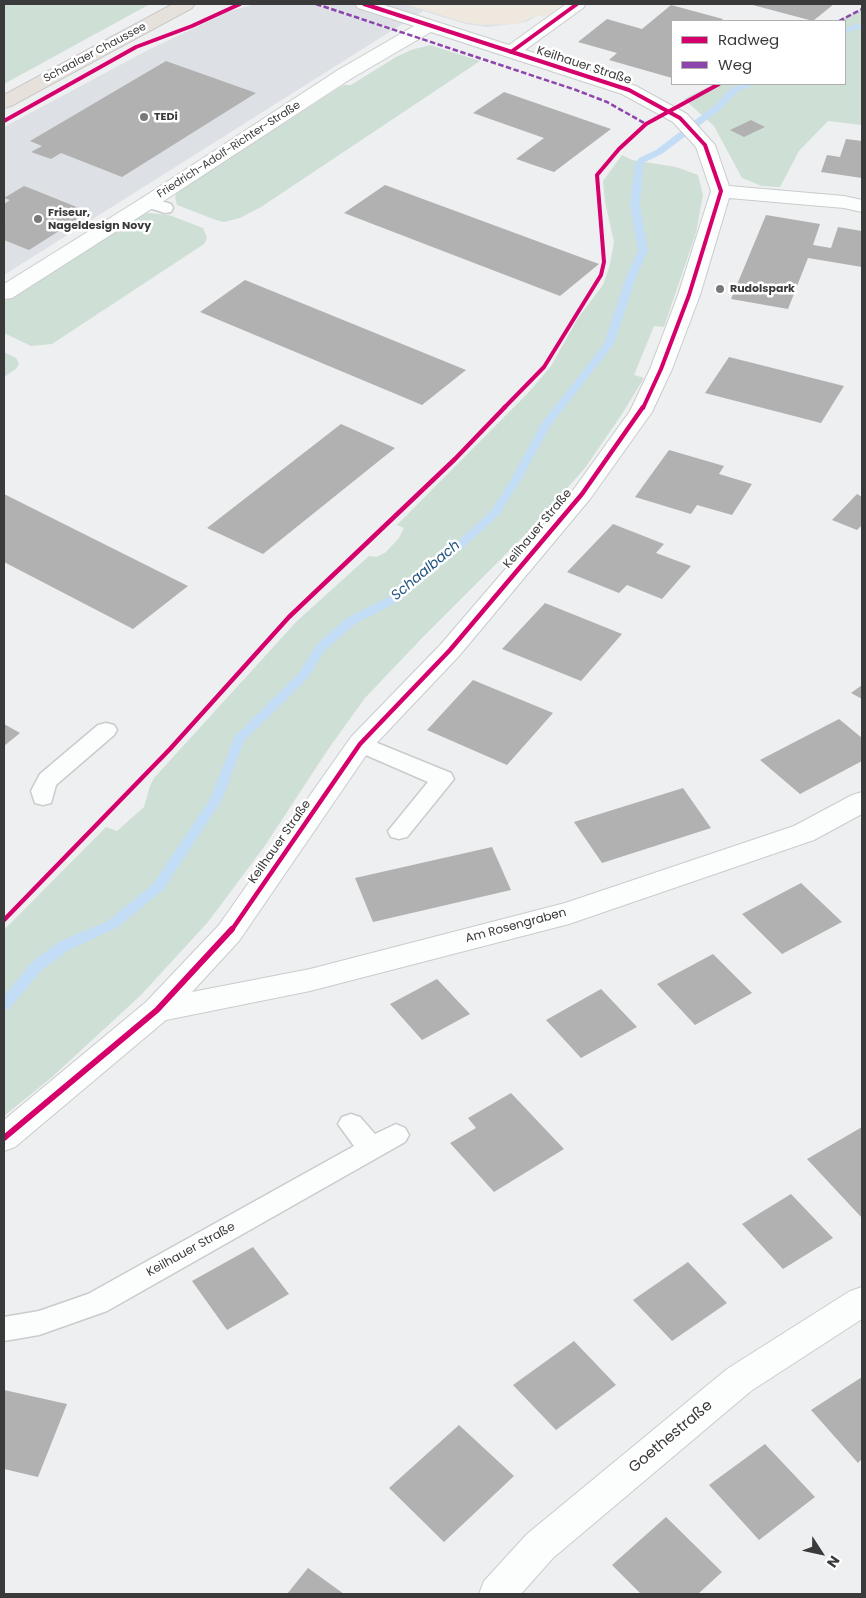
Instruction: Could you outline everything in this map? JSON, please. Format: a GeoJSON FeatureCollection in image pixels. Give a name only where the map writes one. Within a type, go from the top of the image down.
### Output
{"type":"FeatureCollection","features":[{"type":"Feature","properties":{"kind":"main road","name":"Schaalaer Chaussee"},"geometry":{"type":"LineString","coordinates":[[4,102],[186,4]]}},
{"type":"Feature","properties":{"kind":"street","name":"Keilhauer Straße"},"geometry":{"type":"LineString","coordinates":[[4,1138],[157,1010],[229,933],[360,744],[450,650],[582,494],[641,412],[661,369],[689,295],[721,191],[705,145],[680,118],[629,90],[364,4]]}},
{"type":"Feature","properties":{"kind":"street"},"geometry":{"type":"LineString","coordinates":[[511,52],[577,4]]}},
{"type":"Feature","properties":{"kind":"street","name":"Friedrich-Adolf-Richter-Straße"},"geometry":{"type":"LineString","coordinates":[[4,293],[157,205],[346,74],[429,25]]}},
{"type":"Feature","properties":{"kind":"street"},"geometry":{"type":"LineString","coordinates":[[721,191],[844,202],[862,206]]}},
{"type":"Feature","properties":{"kind":"street","name":"Am Rosengraben"},"geometry":{"type":"LineString","coordinates":[[157,1010],[310,980],[569,913],[804,833],[862,802]]}},
{"type":"Feature","properties":{"kind":"street","name":"Goethestraße"},"geometry":{"type":"LineString","coordinates":[[497,1594],[540,1546],[739,1380],[862,1301]]}},
{"type":"Feature","properties":{"kind":"lane"},"geometry":{"type":"LineString","coordinates":[[43,797],[42,791],[48,780],[106,730]]}},
{"type":"Feature","properties":{"kind":"lane"},"geometry":{"type":"LineString","coordinates":[[360,744],[443,779],[400,831]]}},
{"type":"Feature","properties":{"kind":"lane"},"geometry":{"type":"LineString","coordinates":[[351,1124],[371,1149]]}},
{"type":"Feature","properties":{"kind":"lane","name":"Keilhauer Straße"},"geometry":{"type":"LineString","coordinates":[[4,1329],[38,1323],[97,1303],[396,1135]]}},
{"type":"Feature","properties":{"kind":"shaded area"},"geometry":{"type":"Polygon","coordinates":[[[4,4],[150,4],[4,84],[4,4]]]}},
{"type":"Feature","properties":{"kind":"shaded area"},"geometry":{"type":"Polygon","coordinates":[[[255,4],[562,4],[544,17],[538,15],[526,22],[488,27],[466,24],[423,11],[4,275],[4,127],[148,50],[228,12],[255,4]]]}},
{"type":"Feature","properties":{"kind":"shaded area"},"geometry":{"type":"Polygon","coordinates":[[[405,4],[562,4],[544,17],[537,15],[518,24],[482,25],[463,22],[405,4]]]}},
{"type":"Feature","properties":{"kind":"shaded area"},"geometry":{"type":"Polygon","coordinates":[[[862,9],[862,125],[828,121],[799,151],[780,187],[762,186],[742,178],[714,126],[684,99],[712,85],[846,85],[846,20],[839,20],[862,9]]]}},
{"type":"Feature","properties":{"kind":"shaded area"},"geometry":{"type":"Polygon","coordinates":[[[430,45],[480,61],[261,207],[240,218],[224,222],[177,205],[175,197],[178,191],[328,95],[344,85],[351,85],[396,57],[411,50],[430,45]]]}},
{"type":"Feature","properties":{"kind":"shaded area"},"geometry":{"type":"Polygon","coordinates":[[[622,155],[632,160],[676,167],[698,175],[703,195],[696,233],[664,327],[654,326],[634,375],[644,378],[622,414],[585,468],[529,531],[365,698],[329,748],[264,847],[208,922],[141,995],[52,1077],[4,1116],[4,930],[106,827],[117,831],[144,807],[154,778],[297,621],[369,556],[377,557],[386,552],[399,538],[404,528],[397,525],[529,392],[551,366],[578,318],[603,285],[610,264],[614,242],[605,202],[603,181],[622,155]]]}},
{"type":"Feature","properties":{"kind":"shaded area"},"geometry":{"type":"Polygon","coordinates":[[[148,213],[169,215],[203,228],[207,238],[204,244],[52,344],[31,346],[4,333],[4,301],[139,216],[148,213]]]}},
{"type":"Feature","properties":{"kind":"shaded area"},"geometry":{"type":"Polygon","coordinates":[[[4,352],[16,358],[19,363],[16,369],[4,377],[4,352]]]}},
{"type":"Feature","properties":{"kind":"building"},"geometry":{"type":"Polygon","coordinates":[[[749,4],[834,4],[814,20],[749,4]]]}},
{"type":"Feature","properties":{"kind":"building"},"geometry":{"type":"Polygon","coordinates":[[[671,5],[723,19],[671,20],[671,78],[609,60],[617,53],[578,42],[607,19],[642,29],[671,5]]]}},
{"type":"Feature","properties":{"kind":"building","name":"TEDi"},"geometry":{"type":"Polygon","coordinates":[[[166,61],[256,93],[122,177],[61,153],[51,159],[31,152],[42,146],[30,141],[166,61]]]}},
{"type":"Feature","properties":{"kind":"building"},"geometry":{"type":"Polygon","coordinates":[[[504,92],[611,129],[554,172],[516,159],[544,138],[473,113],[504,92]]]}},
{"type":"Feature","properties":{"kind":"building"},"geometry":{"type":"Polygon","coordinates":[[[751,120],[765,127],[744,137],[730,130],[751,120]]]}},
{"type":"Feature","properties":{"kind":"building"},"geometry":{"type":"Polygon","coordinates":[[[846,139],[862,141],[862,178],[821,172],[827,155],[840,157],[846,139]]]}},
{"type":"Feature","properties":{"kind":"building"},"geometry":{"type":"Polygon","coordinates":[[[385,185],[599,264],[560,296],[344,213],[385,185]]]}},
{"type":"Feature","properties":{"kind":"building"},"geometry":{"type":"Polygon","coordinates":[[[24,186],[89,212],[29,250],[4,240],[4,217],[6,216],[4,215],[4,204],[10,200],[4,198],[24,186]]]}},
{"type":"Feature","properties":{"kind":"building"},"geometry":{"type":"Polygon","coordinates":[[[766,215],[820,224],[813,245],[831,248],[838,227],[862,231],[862,267],[808,258],[788,309],[731,299],[766,215]]]}},
{"type":"Feature","properties":{"kind":"building"},"geometry":{"type":"Polygon","coordinates":[[[245,280],[466,370],[422,405],[200,312],[245,280]]]}},
{"type":"Feature","properties":{"kind":"building"},"geometry":{"type":"Polygon","coordinates":[[[729,357],[844,386],[821,423],[705,393],[729,357]]]}},
{"type":"Feature","properties":{"kind":"building"},"geometry":{"type":"Polygon","coordinates":[[[341,424],[395,448],[263,554],[207,528],[341,424]]]}},
{"type":"Feature","properties":{"kind":"building"},"geometry":{"type":"Polygon","coordinates":[[[669,450],[724,466],[719,474],[752,484],[732,515],[697,505],[691,514],[635,497],[669,450]]]}},
{"type":"Feature","properties":{"kind":"building"},"geometry":{"type":"Polygon","coordinates":[[[4,494],[188,586],[133,629],[4,562],[4,494]]]}},
{"type":"Feature","properties":{"kind":"building"},"geometry":{"type":"Polygon","coordinates":[[[857,494],[862,497],[862,525],[857,530],[832,520],[857,494]]]}},
{"type":"Feature","properties":{"kind":"building"},"geometry":{"type":"Polygon","coordinates":[[[613,524],[664,544],[656,553],[691,566],[662,599],[627,585],[619,593],[567,572],[613,524]]]}},
{"type":"Feature","properties":{"kind":"building"},"geometry":{"type":"Polygon","coordinates":[[[545,603],[622,634],[581,681],[502,649],[545,603]]]}},
{"type":"Feature","properties":{"kind":"building"},"geometry":{"type":"Polygon","coordinates":[[[473,680],[553,713],[507,765],[427,730],[473,680]]]}},
{"type":"Feature","properties":{"kind":"building"},"geometry":{"type":"Polygon","coordinates":[[[862,685],[862,699],[851,693],[862,685]]]}},
{"type":"Feature","properties":{"kind":"building"},"geometry":{"type":"Polygon","coordinates":[[[839,719],[862,738],[862,761],[800,794],[760,760],[839,719]]]}},
{"type":"Feature","properties":{"kind":"building"},"geometry":{"type":"Polygon","coordinates":[[[4,724],[20,733],[4,746],[4,724]]]}},
{"type":"Feature","properties":{"kind":"building"},"geometry":{"type":"Polygon","coordinates":[[[683,788],[711,828],[602,863],[574,822],[683,788]]]}},
{"type":"Feature","properties":{"kind":"building"},"geometry":{"type":"Polygon","coordinates":[[[492,847],[511,890],[373,922],[355,878],[492,847]]]}},
{"type":"Feature","properties":{"kind":"building"},"geometry":{"type":"Polygon","coordinates":[[[801,883],[842,922],[782,954],[742,914],[801,883]]]}},
{"type":"Feature","properties":{"kind":"building"},"geometry":{"type":"Polygon","coordinates":[[[713,954],[752,993],[695,1025],[657,984],[713,954]]]}},
{"type":"Feature","properties":{"kind":"building"},"geometry":{"type":"Polygon","coordinates":[[[437,979],[470,1014],[422,1040],[390,1004],[437,979]]]}},
{"type":"Feature","properties":{"kind":"building"},"geometry":{"type":"Polygon","coordinates":[[[601,989],[637,1027],[581,1058],[546,1020],[601,989]]]}},
{"type":"Feature","properties":{"kind":"building"},"geometry":{"type":"Polygon","coordinates":[[[511,1093],[564,1149],[494,1192],[450,1143],[476,1128],[468,1118],[511,1093]]]}},
{"type":"Feature","properties":{"kind":"building"},"geometry":{"type":"Polygon","coordinates":[[[862,1127],[862,1218],[807,1159],[862,1127]]]}},
{"type":"Feature","properties":{"kind":"building"},"geometry":{"type":"Polygon","coordinates":[[[791,1194],[833,1238],[783,1269],[742,1224],[791,1194]]]}},
{"type":"Feature","properties":{"kind":"building"},"geometry":{"type":"Polygon","coordinates":[[[253,1247],[289,1294],[227,1330],[192,1281],[253,1247]]]}},
{"type":"Feature","properties":{"kind":"building"},"geometry":{"type":"Polygon","coordinates":[[[688,1262],[727,1303],[672,1341],[633,1300],[688,1262]]]}},
{"type":"Feature","properties":{"kind":"building"},"geometry":{"type":"Polygon","coordinates":[[[574,1341],[616,1385],[556,1430],[513,1385],[574,1341]]]}},
{"type":"Feature","properties":{"kind":"building"},"geometry":{"type":"Polygon","coordinates":[[[862,1377],[862,1459],[858,1463],[811,1410],[862,1377]]]}},
{"type":"Feature","properties":{"kind":"building"},"geometry":{"type":"Polygon","coordinates":[[[4,1390],[67,1404],[38,1477],[4,1469],[4,1390]]]}},
{"type":"Feature","properties":{"kind":"building"},"geometry":{"type":"Polygon","coordinates":[[[459,1425],[514,1476],[444,1542],[389,1488],[459,1425]]]}},
{"type":"Feature","properties":{"kind":"building"},"geometry":{"type":"Polygon","coordinates":[[[765,1444],[815,1497],[759,1540],[709,1485],[765,1444]]]}},
{"type":"Feature","properties":{"kind":"building"},"geometry":{"type":"Polygon","coordinates":[[[666,1517],[722,1572],[698,1594],[641,1594],[612,1565],[666,1517]]]}},
{"type":"Feature","properties":{"kind":"building"},"geometry":{"type":"Polygon","coordinates":[[[308,1568],[344,1594],[287,1594],[308,1568]]]}},
{"type":"Feature","properties":{"kind":"waterway","name":"Schaalbach"},"geometry":{"type":"LineString","coordinates":[[846,31],[862,25]]}},
{"type":"Feature","properties":{"kind":"waterway","name":"Schaalbach"},"geometry":{"type":"LineString","coordinates":[[4,1005],[37,966],[64,946],[113,924],[158,887],[216,800],[239,739],[303,676],[321,647],[351,621],[392,600],[461,544],[495,513],[517,478],[546,424],[609,344],[631,277],[643,251],[635,205],[639,165],[642,160],[659,152],[718,107],[734,90],[749,85]]}},
{"type":"Feature","properties":{"kind":"marked path"},"geometry":{"type":"LineString","coordinates":[[316,4],[576,90],[607,102],[646,124]]}},
{"type":"Feature","properties":{"kind":"marked path"},"geometry":{"type":"LineString","coordinates":[[841,20],[862,9]]}},
{"type":"Feature","properties":{"kind":"cycle path"},"geometry":{"type":"LineString","coordinates":[[4,121],[136,47],[192,26],[240,4]]}},
{"type":"Feature","properties":{"kind":"cycle path"},"geometry":{"type":"LineString","coordinates":[[4,1138],[157,1010],[229,933],[360,744],[450,650],[582,494],[641,412],[661,369],[689,295],[721,191],[705,145],[680,118],[629,90],[364,4]]}},
{"type":"Feature","properties":{"kind":"cycle path"},"geometry":{"type":"LineString","coordinates":[[511,52],[577,4]]}},
{"type":"Feature","properties":{"kind":"cycle path"},"geometry":{"type":"LineString","coordinates":[[4,920],[170,749],[289,617],[455,459],[544,367],[601,275],[604,262],[597,175],[619,149],[646,124],[717,85]]}},
{"type":"Feature","properties":{"kind":"place","name":"TEDi"},"geometry":{"type":"Point","coordinates":[144,117]}},
{"type":"Feature","properties":{"kind":"place","name":"Friseur, Nageldesign Novy"},"geometry":{"type":"Point","coordinates":[38,219]}},
{"type":"Feature","properties":{"kind":"place","name":"Rudolspark"},"geometry":{"type":"Point","coordinates":[720,289]}}]}
